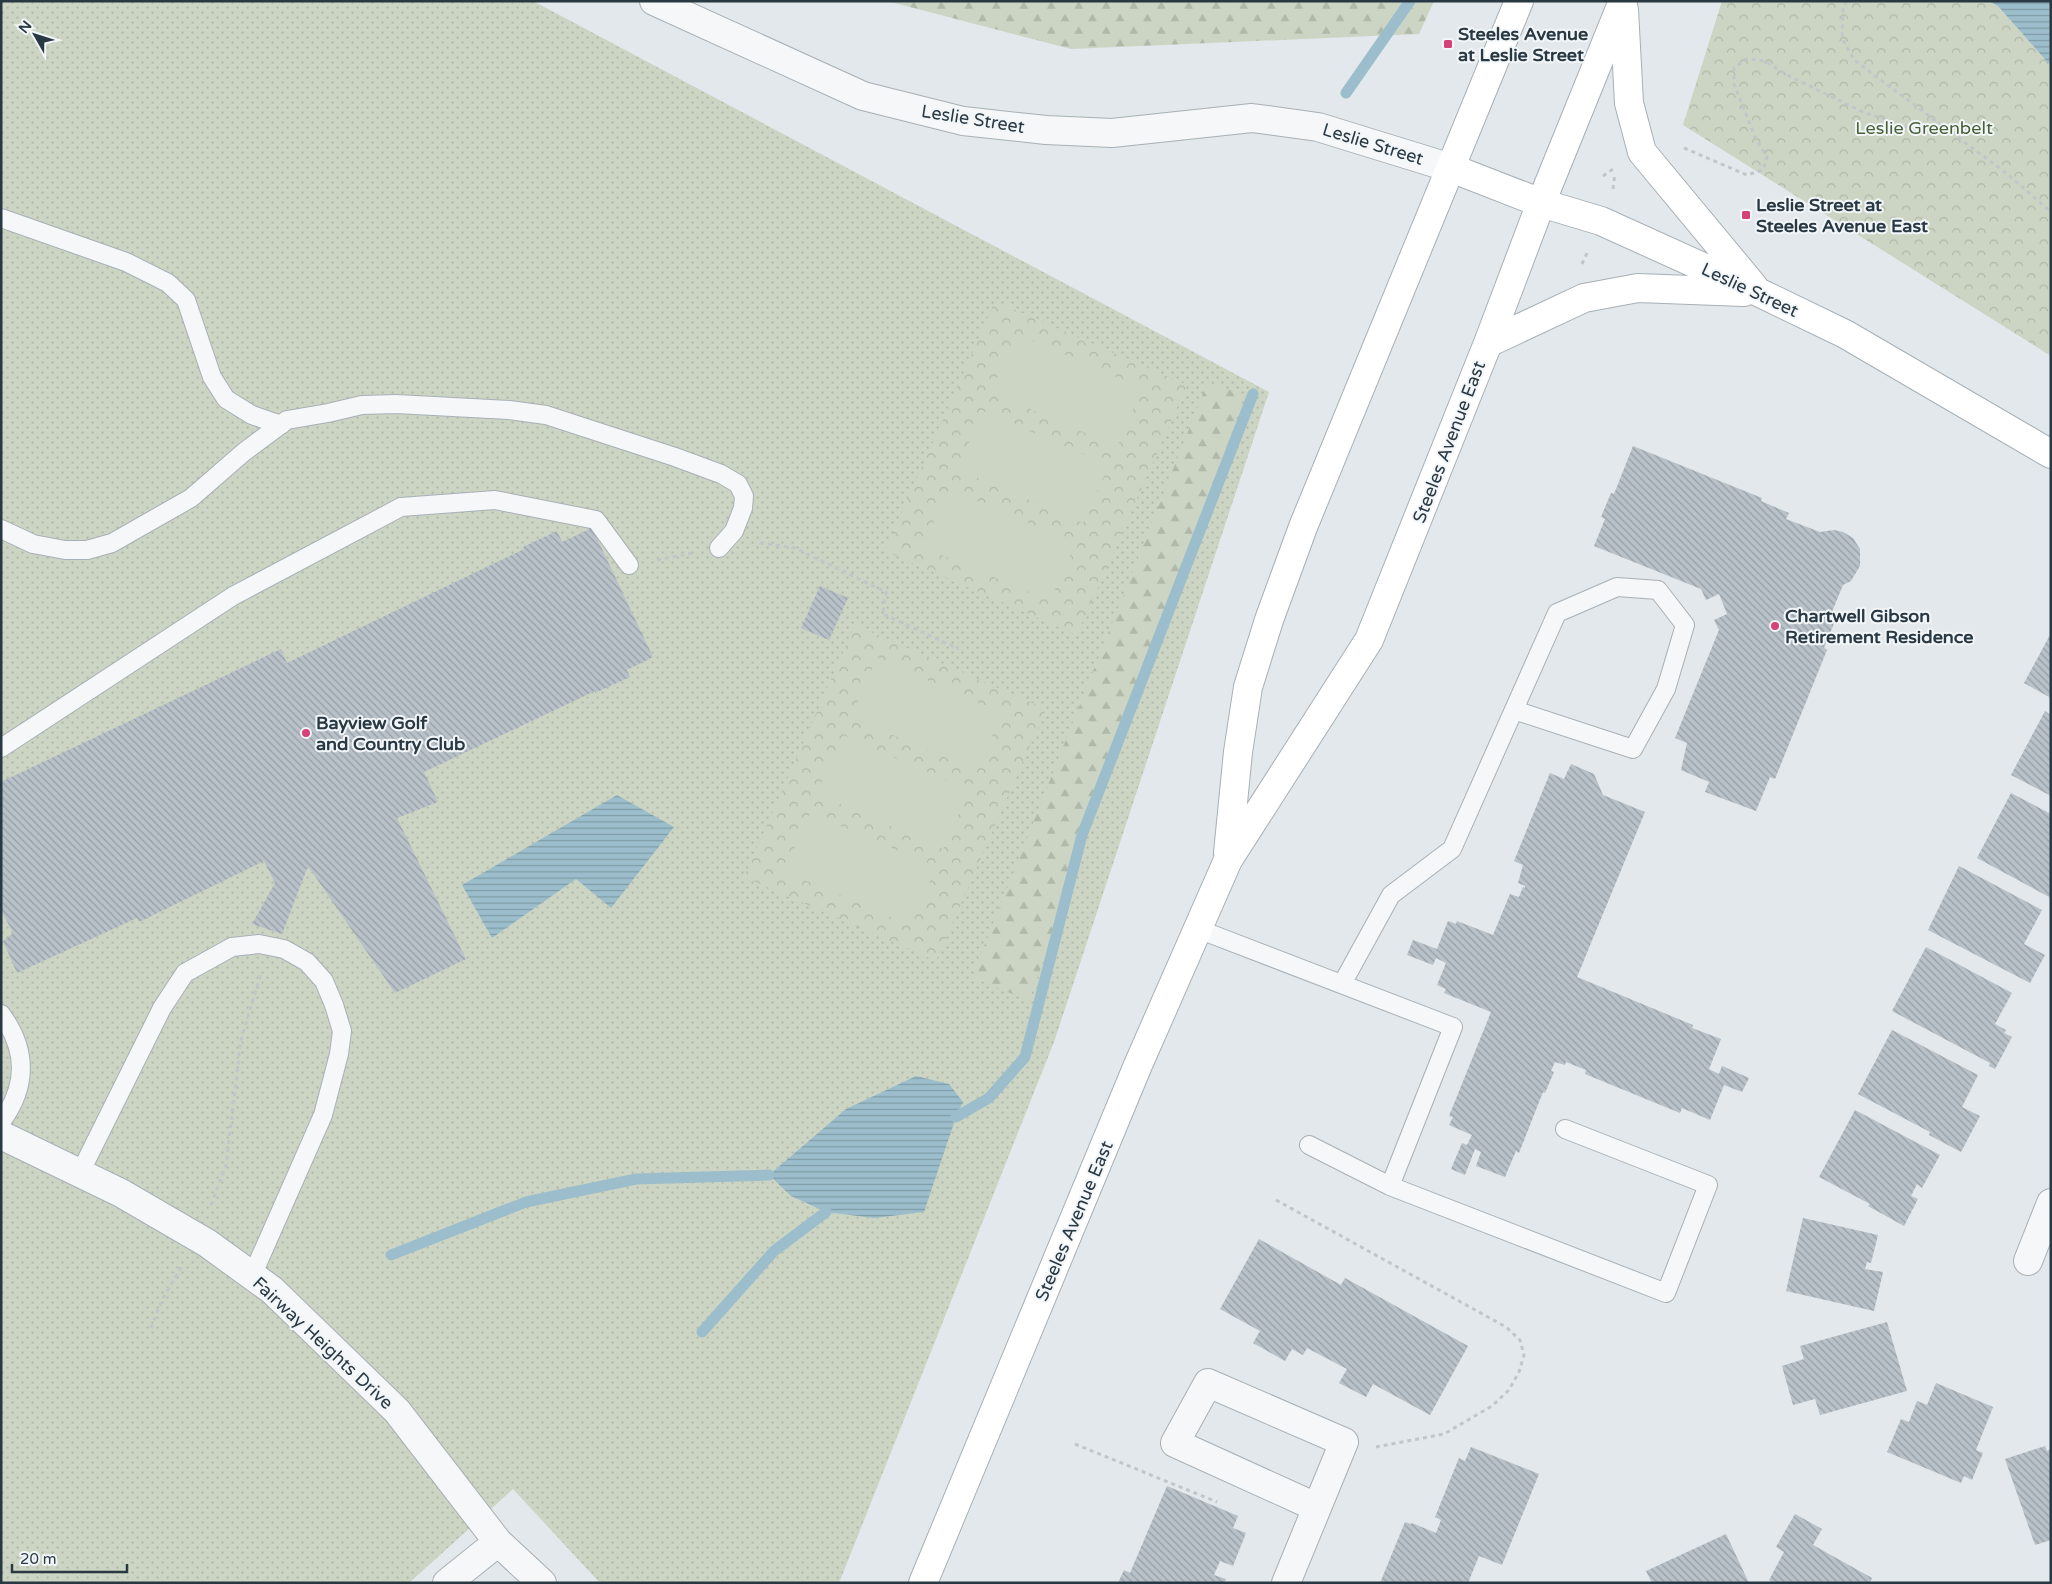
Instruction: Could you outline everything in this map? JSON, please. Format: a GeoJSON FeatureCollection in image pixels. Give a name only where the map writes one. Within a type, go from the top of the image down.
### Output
{"type":"FeatureCollection","features":[{"type":"Feature","properties":{"kind":"main road","name":"Steeles Avenue East"},"geometry":{"type":"LineString","coordinates":[[1228,860],[1238,752],[1248,687],[1269,620],[1303,526],[1519,1]]}},
{"type":"Feature","properties":{"kind":"main road","name":"Steeles Avenue East"},"geometry":{"type":"LineString","coordinates":[[923,1583],[1131,1083],[1228,860],[1369,640],[1488,343],[1541,203],[1623,1]]}},
{"type":"Feature","properties":{"kind":"main road"},"geometry":{"type":"LineString","coordinates":[[1623,1],[1629,104],[1642,152],[1758,292]]}},
{"type":"Feature","properties":{"kind":"main road","name":"Leslie Street"},"geometry":{"type":"LineString","coordinates":[[1451,168],[1541,203],[1601,222],[1758,292],[1845,334],[2051,454]]}},
{"type":"Feature","properties":{"kind":"main road"},"geometry":{"type":"LineString","coordinates":[[1488,343],[1584,298],[1638,288],[1758,292]]}},
{"type":"Feature","properties":{"kind":"street","name":"Leslie Street"},"geometry":{"type":"LineString","coordinates":[[654,1],[863,96],[963,121],[1046,130],[1112,132],[1252,118],[1318,127],[1451,168]]}},
{"type":"Feature","properties":{"kind":"street","name":"Fairway Heights Drive"},"geometry":{"type":"LineString","coordinates":[[1,1135],[121,1193],[192,1249],[252,1276],[272,1290],[397,1411],[498,1542],[542,1583]]}},
{"type":"Feature","properties":{"kind":"street"},"geometry":{"type":"LineString","coordinates":[[2028,1262],[2051,1203]]}},
{"type":"Feature","properties":{"kind":"street"},"geometry":{"type":"LineString","coordinates":[[1286,1583],[1344,1442],[1208,1383],[1175,1443],[1316,1507]]}},
{"type":"Feature","properties":{"kind":"street"},"geometry":{"type":"LineString","coordinates":[[447,1583],[498,1542]]}},
{"type":"Feature","properties":{"kind":"lane"},"geometry":{"type":"LineString","coordinates":[[1,218],[126,262],[168,283],[186,300],[212,377],[226,399],[252,415],[281,425]]}},
{"type":"Feature","properties":{"kind":"lane"},"geometry":{"type":"LineString","coordinates":[[1,529],[32,544],[65,550],[88,550],[112,543],[191,498],[244,452],[287,420],[362,405],[396,404],[509,410],[546,415],[675,457],[720,474],[738,484],[744,496],[743,508],[734,531],[719,548]]}},
{"type":"Feature","properties":{"kind":"lane"},"geometry":{"type":"LineString","coordinates":[[1,748],[233,596],[401,506],[495,500],[596,520],[629,565]]}},
{"type":"Feature","properties":{"kind":"lane"},"geometry":{"type":"LineString","coordinates":[[1342,984],[1391,895],[1452,849],[1557,613],[1617,587],[1658,590],[1685,625],[1666,689],[1633,749],[1514,710]]}},
{"type":"Feature","properties":{"kind":"lane"},"geometry":{"type":"LineString","coordinates":[[1198,929],[1453,1026],[1390,1186]]}},
{"type":"Feature","properties":{"kind":"lane"},"geometry":{"type":"LineString","coordinates":[[80,1173],[162,1008],[184,973],[232,947],[259,944],[284,949],[307,962],[324,982],[334,1005],[342,1031],[339,1054],[323,1115],[252,1276]]}},
{"type":"Feature","properties":{"kind":"lane"},"geometry":{"type":"LineString","coordinates":[[1,1014],[13,1030],[21,1056],[20,1083],[11,1109],[1,1122]]}},
{"type":"Feature","properties":{"kind":"lane"},"geometry":{"type":"LineString","coordinates":[[1309,1145],[1390,1186],[1666,1293],[1708,1185],[1565,1129]]}},
{"type":"Feature","properties":{"kind":"path"},"geometry":{"type":"LineString","coordinates":[[1846,1],[1842,38],[1854,60],[1947,127],[2006,173],[2051,212]]}},
{"type":"Feature","properties":{"kind":"path"},"geometry":{"type":"LineString","coordinates":[[1682,147],[1747,175],[1763,170],[1767,157],[1755,137],[1734,84],[1734,68],[1746,59],[1765,61],[1787,75],[1863,112],[1922,132],[1947,127]]}},
{"type":"Feature","properties":{"kind":"path"},"geometry":{"type":"LineString","coordinates":[[1613,192],[1615,168]]}},
{"type":"Feature","properties":{"kind":"path"},"geometry":{"type":"LineString","coordinates":[[629,565],[750,542],[795,548],[886,592],[883,614],[959,649]]}},
{"type":"Feature","properties":{"kind":"path"},"geometry":{"type":"LineString","coordinates":[[151,1328],[162,1300],[192,1249],[226,1165],[241,1040],[269,946]]}},
{"type":"Feature","properties":{"kind":"path"},"geometry":{"type":"LineString","coordinates":[[1276,1200],[1506,1327],[1520,1340],[1524,1354],[1518,1372],[1509,1390],[1492,1406],[1468,1422],[1444,1434],[1373,1448]]}},
{"type":"Feature","properties":{"kind":"path"},"geometry":{"type":"LineString","coordinates":[[1075,1444],[1221,1504]]}},
{"type":"Feature","properties":{"kind":"green space","name":"Bayview Golf and Country Club"},"geometry":{"type":"Polygon","coordinates":[[[1,1],[533,1],[1269,392],[1054,1042],[839,1583],[600,1583],[513,1489],[409,1583],[1,1583],[1,1]]]}},
{"type":"Feature","properties":{"kind":"green space"},"geometry":{"type":"Polygon","coordinates":[[[887,1],[1434,1],[1419,34],[1071,49],[887,1]]]}},
{"type":"Feature","properties":{"kind":"green space","name":"Leslie Greenbelt"},"geometry":{"type":"Polygon","coordinates":[[[1722,1],[2051,1],[2051,356],[1683,125],[1722,1]]]}},
{"type":"Feature","properties":{"kind":"green space"},"geometry":{"type":"Polygon","coordinates":[[[995,301],[1187,385],[1077,635],[885,551],[995,301]]]}},
{"type":"Feature","properties":{"kind":"green space"},"geometry":{"type":"Polygon","coordinates":[[[1016,334],[1142,388],[1117,447],[991,392],[1016,334]]]}},
{"type":"Feature","properties":{"kind":"green space"},"geometry":{"type":"Polygon","coordinates":[[[1208,381],[1244,396],[1029,1001],[972,977],[1208,381]]]}},
{"type":"Feature","properties":{"kind":"green space"},"geometry":{"type":"Polygon","coordinates":[[[983,411],[1109,465],[1083,523],[957,469],[983,411]]]}},
{"type":"Feature","properties":{"kind":"green space"},"geometry":{"type":"Polygon","coordinates":[[[949,489],[1075,543],[1050,601],[923,547],[949,489]]]}},
{"type":"Feature","properties":{"kind":"green space"},"geometry":{"type":"Polygon","coordinates":[[[855,625],[1046,709],[936,961],[744,877],[855,625]]]}},
{"type":"Feature","properties":{"kind":"green space"},"geometry":{"type":"Polygon","coordinates":[[[877,658],[1002,713],[977,771],[851,717],[877,658]]]}},
{"type":"Feature","properties":{"kind":"green space"},"geometry":{"type":"Polygon","coordinates":[[[843,735],[969,790],[943,849],[817,794],[843,735]]]}},
{"type":"Feature","properties":{"kind":"green space"},"geometry":{"type":"Polygon","coordinates":[[[810,813],[936,867],[911,926],[784,871],[810,813]]]}},
{"type":"Feature","properties":{"kind":"water"},"geometry":{"type":"Polygon","coordinates":[[[1989,1],[2051,1],[2051,66],[1998,6],[1989,1]]]}},
{"type":"Feature","properties":{"kind":"water"},"geometry":{"type":"Polygon","coordinates":[[[617,795],[674,827],[611,908],[576,879],[492,938],[462,885],[617,795]]]}},
{"type":"Feature","properties":{"kind":"water"},"geometry":{"type":"Polygon","coordinates":[[[916,1076],[949,1084],[963,1102],[956,1117],[924,1212],[874,1218],[826,1212],[791,1196],[769,1175],[846,1109],[916,1076]]]}},
{"type":"Feature","properties":{"kind":"building","name":"Chartwell Gibson Retirement Residence"},"geometry":{"type":"Polygon","coordinates":[[[1633,446],[1762,498],[1761,501],[1789,513],[1786,519],[1820,532],[1834,530],[1843,532],[1853,538],[1860,549],[1860,566],[1851,581],[1843,585],[1829,619],[1835,621],[1824,648],[1827,650],[1775,779],[1770,777],[1756,811],[1705,792],[1709,782],[1681,770],[1687,743],[1675,738],[1719,630],[1714,620],[1727,614],[1719,594],[1706,600],[1701,589],[1594,546],[1605,519],[1601,517],[1611,493],[1614,494],[1633,446]]]}},
{"type":"Feature","properties":{"kind":"building","name":"Bayview Golf and Country Club"},"geometry":{"type":"Polygon","coordinates":[[[592,528],[653,657],[627,670],[630,677],[595,693],[595,691],[424,772],[438,802],[397,818],[466,959],[395,993],[308,866],[282,934],[252,924],[275,883],[264,861],[139,922],[137,918],[17,973],[3,941],[13,933],[1,910],[1,782],[281,649],[287,663],[524,549],[523,547],[557,531],[562,542],[592,528]]]}},
{"type":"Feature","properties":{"kind":"building"},"geometry":{"type":"Polygon","coordinates":[[[820,586],[848,598],[829,640],[801,628],[820,586]]]}},
{"type":"Feature","properties":{"kind":"building"},"geometry":{"type":"Polygon","coordinates":[[[2051,633],[2051,698],[2024,683],[2051,633]]]}},
{"type":"Feature","properties":{"kind":"building"},"geometry":{"type":"Polygon","coordinates":[[[2045,711],[2051,715],[2051,796],[2011,775],[2045,711]]]}},
{"type":"Feature","properties":{"kind":"building"},"geometry":{"type":"Polygon","coordinates":[[[1571,764],[1594,774],[1603,795],[1645,812],[1577,977],[1693,1025],[1692,1028],[1721,1039],[1709,1069],[1719,1074],[1722,1066],[1749,1078],[1742,1092],[1724,1085],[1710,1120],[1682,1108],[1680,1113],[1585,1074],[1586,1070],[1566,1062],[1565,1065],[1555,1062],[1551,1071],[1554,1072],[1545,1093],[1543,1092],[1519,1153],[1516,1151],[1505,1177],[1476,1166],[1481,1152],[1475,1149],[1465,1175],[1451,1169],[1462,1143],[1467,1145],[1472,1135],[1449,1125],[1453,1117],[1449,1116],[1491,1012],[1444,993],[1446,989],[1437,985],[1446,963],[1436,958],[1433,965],[1407,955],[1413,940],[1437,949],[1448,921],[1456,924],[1457,921],[1493,935],[1510,894],[1519,897],[1523,887],[1525,888],[1525,886],[1518,883],[1523,865],[1514,861],[1550,773],[1564,779],[1571,764]]]}},
{"type":"Feature","properties":{"kind":"building"},"geometry":{"type":"Polygon","coordinates":[[[2011,793],[2051,814],[2051,898],[1977,858],[2011,793]]]}},
{"type":"Feature","properties":{"kind":"building"},"geometry":{"type":"Polygon","coordinates":[[[1959,866],[2042,910],[2024,944],[2045,955],[2030,983],[1928,930],[1959,866]]]}},
{"type":"Feature","properties":{"kind":"building"},"geometry":{"type":"Polygon","coordinates":[[[1926,947],[2012,993],[1995,1024],[2006,1030],[2004,1033],[2012,1037],[1995,1069],[1989,1066],[1990,1063],[1892,1011],[1926,947]]]}},
{"type":"Feature","properties":{"kind":"building"},"geometry":{"type":"Polygon","coordinates":[[[1892,1030],[1978,1075],[1962,1107],[1980,1116],[1961,1152],[1929,1135],[1930,1132],[1858,1094],[1892,1030]]]}},
{"type":"Feature","properties":{"kind":"building"},"geometry":{"type":"Polygon","coordinates":[[[1855,1110],[1940,1155],[1922,1188],[1917,1184],[1911,1196],[1918,1199],[1904,1226],[1868,1206],[1870,1204],[1819,1177],[1855,1110]]]}},
{"type":"Feature","properties":{"kind":"building"},"geometry":{"type":"Polygon","coordinates":[[[1803,1218],[1878,1235],[1871,1263],[1867,1262],[1865,1269],[1883,1272],[1874,1311],[1786,1291],[1803,1218]]]}},
{"type":"Feature","properties":{"kind":"building"},"geometry":{"type":"Polygon","coordinates":[[[1259,1239],[1341,1285],[1345,1278],[1468,1346],[1430,1415],[1373,1384],[1366,1397],[1339,1383],[1347,1369],[1307,1348],[1303,1355],[1292,1349],[1285,1361],[1253,1343],[1260,1331],[1220,1309],[1259,1239]]]}},
{"type":"Feature","properties":{"kind":"building"},"geometry":{"type":"Polygon","coordinates":[[[1887,1322],[1907,1391],[1820,1415],[1815,1399],[1793,1405],[1782,1366],[1804,1359],[1800,1346],[1887,1322]]]}},
{"type":"Feature","properties":{"kind":"building"},"geometry":{"type":"Polygon","coordinates":[[[1936,1383],[1993,1407],[1976,1450],[1983,1453],[1972,1480],[1964,1476],[1961,1483],[1887,1452],[1901,1419],[1909,1422],[1917,1401],[1927,1405],[1936,1383]]]}},
{"type":"Feature","properties":{"kind":"building"},"geometry":{"type":"Polygon","coordinates":[[[2045,1446],[2047,1451],[2051,1449],[2051,1540],[2035,1545],[2005,1459],[2045,1446]]]}},
{"type":"Feature","properties":{"kind":"building"},"geometry":{"type":"Polygon","coordinates":[[[1471,1447],[1539,1474],[1502,1565],[1479,1556],[1468,1583],[1380,1583],[1405,1522],[1436,1533],[1441,1520],[1435,1517],[1459,1458],[1465,1461],[1471,1447]]]}},
{"type":"Feature","properties":{"kind":"building"},"geometry":{"type":"Polygon","coordinates":[[[1167,1486],[1238,1516],[1233,1528],[1246,1533],[1233,1566],[1220,1561],[1214,1575],[1226,1579],[1225,1583],[1118,1583],[1124,1570],[1130,1573],[1167,1486]]]}},
{"type":"Feature","properties":{"kind":"building"},"geometry":{"type":"Polygon","coordinates":[[[1795,1514],[1822,1529],[1813,1545],[1872,1578],[1870,1583],[1773,1583],[1769,1580],[1784,1552],[1776,1547],[1795,1514]]]}},
{"type":"Feature","properties":{"kind":"building"},"geometry":{"type":"Polygon","coordinates":[[[1726,1534],[1749,1583],[1652,1583],[1646,1571],[1726,1534]]]}},
{"type":"Feature","properties":{"kind":"waterway"},"geometry":{"type":"LineString","coordinates":[[1346,93],[1410,1]]}},
{"type":"Feature","properties":{"kind":"waterway"},"geometry":{"type":"LineString","coordinates":[[956,1117],[989,1098],[1025,1057],[1082,835],[1253,394]]}},
{"type":"Feature","properties":{"kind":"waterway"},"geometry":{"type":"LineString","coordinates":[[391,1255],[526,1202],[636,1179],[769,1175]]}},
{"type":"Feature","properties":{"kind":"waterway"},"geometry":{"type":"LineString","coordinates":[[702,1332],[774,1251],[826,1212]]}},
{"type":"Feature","properties":{"kind":"place","name":"Steeles Avenue at Leslie Street"},"geometry":{"type":"Point","coordinates":[1448,44]}},
{"type":"Feature","properties":{"kind":"place","name":"Leslie Street at Steeles Avenue East"},"geometry":{"type":"Point","coordinates":[1746,215]}},
{"type":"Feature","properties":{"kind":"place","name":"Chartwell Gibson Retirement Residence"},"geometry":{"type":"Point","coordinates":[1775,626]}},
{"type":"Feature","properties":{"kind":"place","name":"Bayview Golf and Country Club"},"geometry":{"type":"Point","coordinates":[306,733]}}]}
